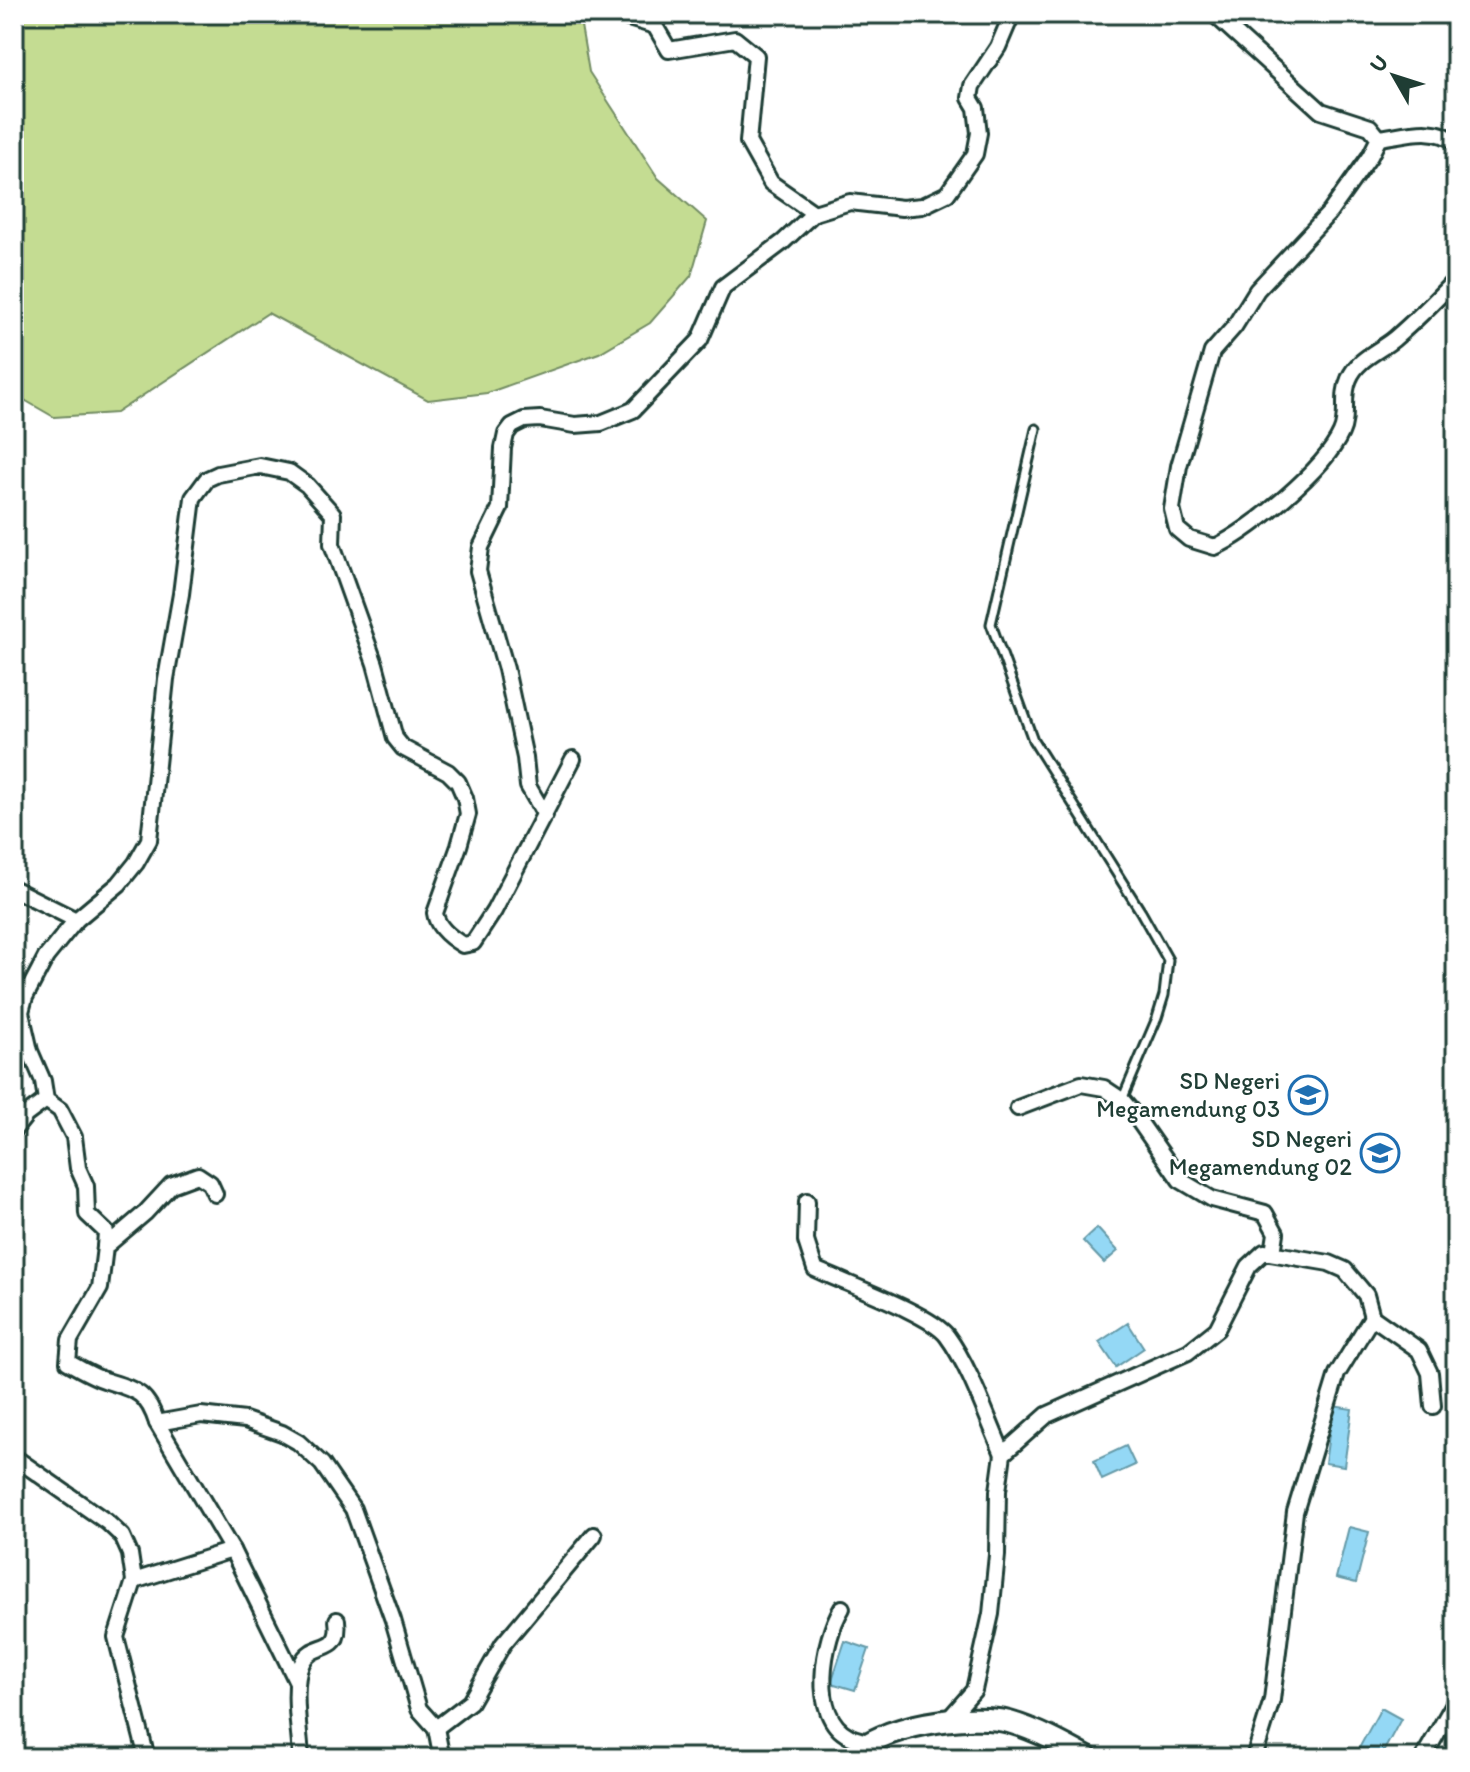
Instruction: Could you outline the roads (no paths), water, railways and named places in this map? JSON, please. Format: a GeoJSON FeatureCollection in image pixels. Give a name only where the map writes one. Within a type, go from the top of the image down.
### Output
{"type":"FeatureCollection","features":[{"type":"Feature","properties":{"kind":"street"},"geometry":{"type":"LineString","coordinates":[[615,14],[655,26],[669,50],[735,39],[756,56],[748,142],[771,183],[814,213]]}},
{"type":"Feature","properties":{"kind":"street"},"geometry":{"type":"LineString","coordinates":[[545,815],[528,786],[506,669],[478,571],[481,547],[500,508],[506,434],[512,426],[524,420],[540,419],[575,425],[601,423],[633,410],[700,340],[723,287],[783,242],[814,213],[850,202],[902,208],[922,206],[947,194],[975,154],[979,133],[976,108],[970,98],[972,86],[998,47],[1012,14]]}},
{"type":"Feature","properties":{"kind":"street"},"geometry":{"type":"LineString","coordinates":[[1214,14],[1321,111],[1370,127],[1379,138]]}},
{"type":"Feature","properties":{"kind":"street"},"geometry":{"type":"LineString","coordinates":[[1379,138],[1437,132],[1447,135],[1456,143]]}},
{"type":"Feature","properties":{"kind":"street"},"geometry":{"type":"LineString","coordinates":[[1379,138],[1370,156],[1330,212],[1257,290],[1234,327],[1212,352],[1179,466],[1172,509],[1177,529],[1189,539],[1215,547],[1235,538],[1283,498],[1328,455],[1342,432],[1348,379],[1364,358],[1390,342],[1456,279]]}},
{"type":"Feature","properties":{"kind":"street"},"geometry":{"type":"LineString","coordinates":[[297,1682],[232,1550],[157,1423],[152,1406],[140,1393],[68,1362],[70,1340],[100,1288],[106,1232],[87,1214],[86,1186],[78,1168],[74,1137],[60,1110],[46,1100],[21,1012],[25,997],[46,957],[76,920],[119,884],[149,840],[158,739],[181,594],[190,507],[199,487],[218,474],[260,466],[289,472],[307,485],[333,514],[332,544],[375,664],[395,738],[403,748],[448,772],[458,782],[465,798],[468,814],[435,913],[440,927],[463,945],[473,943],[494,911],[573,759]]}},
{"type":"Feature","properties":{"kind":"street"},"geometry":{"type":"LineString","coordinates":[[14,889],[76,920]]}},
{"type":"Feature","properties":{"kind":"street"},"geometry":{"type":"LineString","coordinates":[[1018,1108],[1081,1084],[1104,1088],[1122,1100],[1134,1114],[1180,1180],[1212,1199],[1265,1213],[1276,1233],[1273,1253]]}},
{"type":"Feature","properties":{"kind":"street"},"geometry":{"type":"LineString","coordinates":[[14,1130],[26,1115],[46,1100]]}},
{"type":"Feature","properties":{"kind":"street"},"geometry":{"type":"LineString","coordinates":[[105,1247],[145,1213],[171,1185],[198,1175],[210,1183],[215,1194]]}},
{"type":"Feature","properties":{"kind":"street"},"geometry":{"type":"LineString","coordinates":[[807,1201],[806,1241],[815,1269],[909,1311],[946,1334],[1003,1454],[991,1614],[974,1690],[946,1722]]}},
{"type":"Feature","properties":{"kind":"street"},"geometry":{"type":"LineString","coordinates":[[1003,1454],[1047,1415],[1188,1352],[1217,1329],[1249,1266],[1264,1252],[1329,1263],[1345,1270],[1366,1295],[1372,1317],[1419,1350],[1430,1373],[1433,1406]]}},
{"type":"Feature","properties":{"kind":"street"},"geometry":{"type":"LineString","coordinates":[[1254,1758],[1272,1700],[1295,1512],[1337,1374],[1372,1317]]}},
{"type":"Feature","properties":{"kind":"street"},"geometry":{"type":"LineString","coordinates":[[157,1423],[201,1415],[245,1420],[298,1442],[322,1464],[353,1509],[398,1635],[419,1709],[436,1728],[443,1757]]}},
{"type":"Feature","properties":{"kind":"street"},"geometry":{"type":"LineString","coordinates":[[14,1457],[107,1522],[122,1536],[130,1554],[134,1581],[116,1637],[147,1758]]}},
{"type":"Feature","properties":{"kind":"street"},"geometry":{"type":"LineString","coordinates":[[436,1728],[470,1702],[503,1644],[594,1535]]}},
{"type":"Feature","properties":{"kind":"street"},"geometry":{"type":"LineString","coordinates":[[134,1581],[232,1550]]}},
{"type":"Feature","properties":{"kind":"street"},"geometry":{"type":"LineString","coordinates":[[842,1608],[827,1640],[823,1674],[827,1711],[846,1735],[867,1742]]}},
{"type":"Feature","properties":{"kind":"street"},"geometry":{"type":"LineString","coordinates":[[301,1758],[297,1682],[302,1663],[310,1653],[334,1643],[339,1635],[337,1620]]}},
{"type":"Feature","properties":{"kind":"street"},"geometry":{"type":"LineString","coordinates":[[1423,1758],[1456,1700]]}},
{"type":"Feature","properties":{"kind":"street"},"geometry":{"type":"LineString","coordinates":[[852,1758],[867,1742],[906,1727],[946,1722],[1007,1721],[1052,1738],[1088,1758]]}},
{"type":"Feature","properties":{"kind":"lane"},"geometry":{"type":"LineString","coordinates":[[1036,429],[991,624],[1033,740],[1168,960],[1164,995],[1157,1018],[1122,1100]]}},
{"type":"Feature","properties":{"kind":"water"},"geometry":{"type":"Polygon","coordinates":[[[1097,1228],[1118,1251],[1104,1263],[1083,1241],[1097,1228]]]}},
{"type":"Feature","properties":{"kind":"water"},"geometry":{"type":"Polygon","coordinates":[[[1128,1323],[1144,1348],[1116,1367],[1099,1342],[1128,1323]]]}},
{"type":"Feature","properties":{"kind":"water"},"geometry":{"type":"Polygon","coordinates":[[[1333,1406],[1352,1409],[1344,1466],[1325,1463],[1333,1406]]]}},
{"type":"Feature","properties":{"kind":"water"},"geometry":{"type":"Polygon","coordinates":[[[1126,1446],[1135,1465],[1102,1480],[1094,1461],[1126,1446]]]}},
{"type":"Feature","properties":{"kind":"water"},"geometry":{"type":"Polygon","coordinates":[[[1349,1527],[1369,1532],[1356,1583],[1336,1578],[1349,1527]]]}},
{"type":"Feature","properties":{"kind":"water"},"geometry":{"type":"Polygon","coordinates":[[[845,1641],[869,1649],[855,1690],[831,1683],[845,1641]]]}},
{"type":"Feature","properties":{"kind":"water"},"geometry":{"type":"Polygon","coordinates":[[[1381,1708],[1401,1719],[1380,1758],[1372,1758],[1358,1750],[1381,1708]]]}},
{"type":"Feature","properties":{"kind":"place","name":"SD Negeri Megamendung 03"},"geometry":{"type":"Point","coordinates":[1308,1095]}},
{"type":"Feature","properties":{"kind":"place","name":"SD Negeri Megamendung 02"},"geometry":{"type":"Point","coordinates":[1380,1153]}}]}
